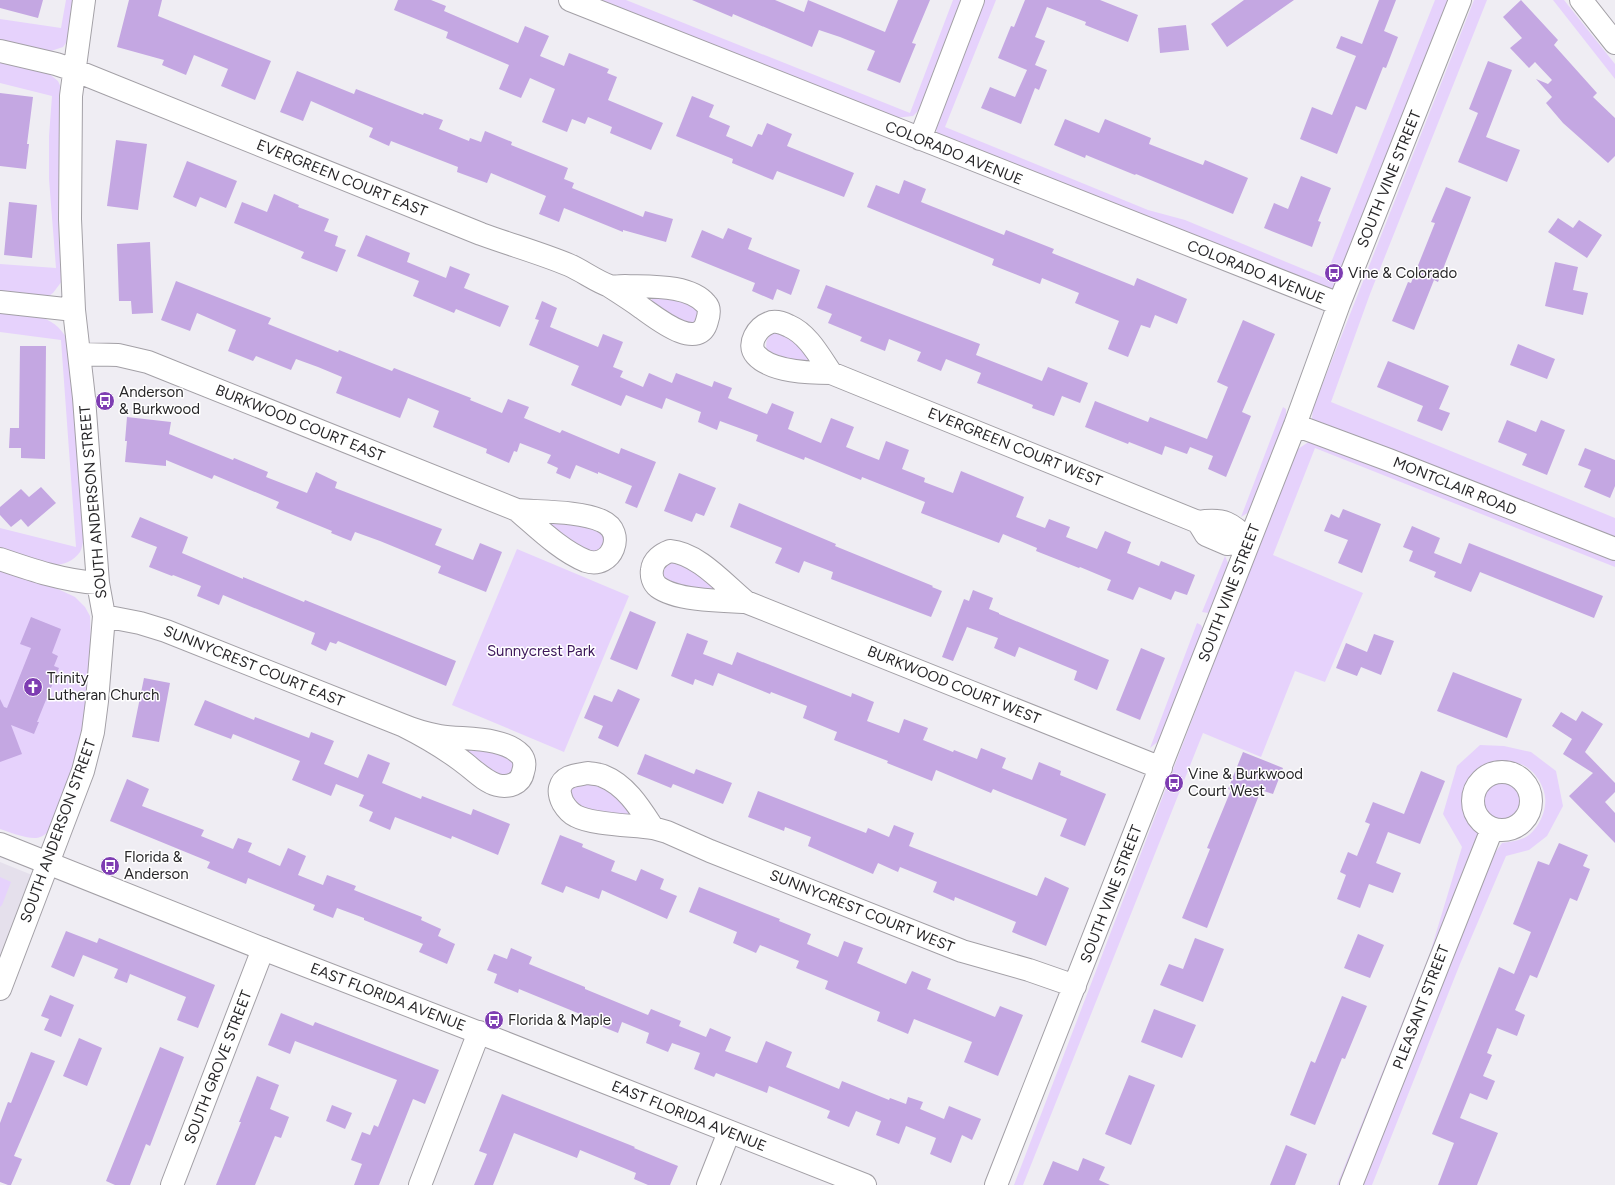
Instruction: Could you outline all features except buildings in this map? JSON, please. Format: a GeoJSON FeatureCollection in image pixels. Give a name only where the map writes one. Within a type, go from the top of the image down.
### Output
{"type":"FeatureCollection","features":[{"type":"Feature","properties":{"kind":"street","name":"SOUTH ANDERSON STREET"},"geometry":{"type":"LineString","coordinates":[[0,990],[83,771],[93,732],[97,701],[104,616],[98,583],[74,310],[70,219],[69,158],[71,96],[84,0]]}},
{"type":"Feature","properties":{"kind":"street","name":"COLORADO AVENUE"},"geometry":{"type":"LineString","coordinates":[[570,0],[1339,304]]}},
{"type":"Feature","properties":{"kind":"street"},"geometry":{"type":"LineString","coordinates":[[920,139],[973,0]]}},
{"type":"Feature","properties":{"kind":"street","name":"SOUTH VINE STREET"},"geometry":{"type":"LineString","coordinates":[[996,1185],[1295,426],[1339,304],[1460,0]]}},
{"type":"Feature","properties":{"kind":"street"},"geometry":{"type":"LineString","coordinates":[[1581,0],[1615,43]]}},
{"type":"Feature","properties":{"kind":"street","name":"EVERGREEN COURT EAST"},"geometry":{"type":"LineString","coordinates":[[0,51],[56,64],[74,70],[481,234],[510,245],[540,253],[575,268],[610,286]]}},
{"type":"Feature","properties":{"kind":"street"},"geometry":{"type":"LineString","coordinates":[[0,302],[74,310]]}},
{"type":"Feature","properties":{"kind":"street","name":"BURKWOOD COURT EAST"},"geometry":{"type":"LineString","coordinates":[[79,354],[118,355],[148,362],[517,510]]}},
{"type":"Feature","properties":{"kind":"street","name":"EVERGREEN COURT WEST"},"geometry":{"type":"LineString","coordinates":[[831,373],[1198,522],[1206,535],[1227,544],[1249,541]]}},
{"type":"Feature","properties":{"kind":"street","name":"MONTCLAIR ROAD"},"geometry":{"type":"LineString","coordinates":[[1295,426],[1389,460],[1615,549]]}},
{"type":"Feature","properties":{"kind":"street"},"geometry":{"type":"LineString","coordinates":[[0,559],[51,576],[79,582],[98,583]]}},
{"type":"Feature","properties":{"kind":"street","name":"BURKWOOD COURT WEST"},"geometry":{"type":"LineString","coordinates":[[746,602],[1161,768]]}},
{"type":"Feature","properties":{"kind":"street","name":"SUNNYCREST COURT EAST"},"geometry":{"type":"LineString","coordinates":[[104,616],[140,623],[166,631],[402,725],[430,739],[497,785],[511,786],[517,783],[523,775],[523,758],[515,749],[498,742],[439,736],[402,725]]}},
{"type":"Feature","properties":{"kind":"street","name":"SUNNYCREST COURT WEST"},"geometry":{"type":"LineString","coordinates":[[652,828],[667,832],[954,948],[1029,970],[1075,986]]}},
{"type":"Feature","properties":{"kind":"street","name":"PLEASANT STREET"},"geometry":{"type":"LineString","coordinates":[[1351,1185],[1492,829]]}},
{"type":"Feature","properties":{"kind":"street","name":"EAST FLORIDA AVENUE"},"geometry":{"type":"LineString","coordinates":[[0,844],[263,949],[479,1032],[865,1185]]}},
{"type":"Feature","properties":{"kind":"street","name":"SOUTH GROVE STREET"},"geometry":{"type":"LineString","coordinates":[[172,1185],[263,949]]}},
{"type":"Feature","properties":{"kind":"street"},"geometry":{"type":"LineString","coordinates":[[420,1185],[479,1032]]}},
{"type":"Feature","properties":{"kind":"street"},"geometry":{"type":"LineString","coordinates":[[708,1185],[729,1132]]}},
{"type":"Feature","properties":{"kind":"shaded area"},"geometry":{"type":"Polygon","coordinates":[[[0,862],[37,877],[0,971],[0,862]]]}},
{"type":"Feature","properties":{"kind":"green space"},"geometry":{"type":"Polygon","coordinates":[[[66,0],[76,0],[69,39],[63,47],[48,52],[0,41],[0,19],[61,28],[66,0]]]}},
{"type":"Feature","properties":{"kind":"green space"},"geometry":{"type":"Polygon","coordinates":[[[595,0],[626,0],[910,113],[953,0],[966,0],[920,109],[913,116],[895,118],[595,0]]]}},
{"type":"Feature","properties":{"kind":"green space"},"geometry":{"type":"Polygon","coordinates":[[[983,0],[996,0],[945,127],[1148,210],[1185,220],[1325,278],[1435,0],[1452,0],[1336,287],[1331,290],[937,134],[936,127],[983,0]]]}},
{"type":"Feature","properties":{"kind":"green space"},"geometry":{"type":"Polygon","coordinates":[[[1474,0],[1487,0],[1370,294],[1331,402],[1615,518],[1615,541],[1331,430],[1312,419],[1313,408],[1474,0]]]}},
{"type":"Feature","properties":{"kind":"green space"},"geometry":{"type":"Polygon","coordinates":[[[1553,0],[1564,0],[1615,64],[1615,79],[1553,0]]]}},
{"type":"Feature","properties":{"kind":"green space"},"geometry":{"type":"Polygon","coordinates":[[[0,61],[47,72],[58,81],[63,92],[62,281],[53,293],[46,298],[0,294],[0,264],[56,268],[49,179],[49,136],[52,96],[0,83],[0,61]]]}},
{"type":"Feature","properties":{"kind":"green space"},"geometry":{"type":"Polygon","coordinates":[[[655,297],[694,301],[700,316],[692,328],[650,306],[652,298],[655,297]]]}},
{"type":"Feature","properties":{"kind":"green space"},"geometry":{"type":"Polygon","coordinates":[[[0,310],[33,315],[51,322],[65,336],[71,347],[85,534],[80,552],[72,560],[62,564],[52,565],[30,560],[0,547],[0,528],[76,547],[61,340],[0,332],[0,310]]]}},
{"type":"Feature","properties":{"kind":"green space"},"geometry":{"type":"Polygon","coordinates":[[[785,330],[812,363],[768,356],[766,345],[768,337],[774,333],[785,330]]]}},
{"type":"Feature","properties":{"kind":"green space"},"geometry":{"type":"Polygon","coordinates":[[[1283,407],[1286,409],[1286,417],[1249,512],[1241,517],[1283,407]]]}},
{"type":"Feature","properties":{"kind":"green space"},"geometry":{"type":"Polygon","coordinates":[[[1310,441],[1615,558],[1615,567],[1315,448],[1273,555],[1363,593],[1325,682],[1295,671],[1261,757],[1203,733],[1023,1185],[1014,1185],[1295,451],[1310,441]]]}},
{"type":"Feature","properties":{"kind":"green space"},"geometry":{"type":"Polygon","coordinates":[[[539,517],[596,524],[607,536],[602,553],[585,555],[539,517]]]}},
{"type":"Feature","properties":{"kind":"green space","name":"Sunnycrest Park"},"geometry":{"type":"Polygon","coordinates":[[[517,549],[629,596],[564,752],[452,705],[517,549]]]}},
{"type":"Feature","properties":{"kind":"green space"},"geometry":{"type":"Polygon","coordinates":[[[1225,556],[1229,569],[1213,610],[1208,613],[1202,612],[1225,556]]]}},
{"type":"Feature","properties":{"kind":"green space"},"geometry":{"type":"Polygon","coordinates":[[[684,560],[723,595],[663,582],[661,570],[665,563],[684,560]]]}},
{"type":"Feature","properties":{"kind":"green space"},"geometry":{"type":"Polygon","coordinates":[[[0,567],[75,597],[85,607],[90,616],[91,650],[83,738],[51,829],[43,836],[36,838],[20,836],[0,829],[0,567]]]}},
{"type":"Feature","properties":{"kind":"green space"},"geometry":{"type":"Polygon","coordinates":[[[1197,623],[1201,625],[1203,629],[1160,740],[1150,748],[1197,623]]]}},
{"type":"Feature","properties":{"kind":"green space"},"geometry":{"type":"Polygon","coordinates":[[[453,745],[512,754],[520,772],[504,781],[453,745]]]}},
{"type":"Feature","properties":{"kind":"green space"},"geometry":{"type":"Polygon","coordinates":[[[1480,745],[1504,746],[1531,752],[1556,771],[1563,806],[1547,836],[1529,850],[1506,856],[1460,964],[1372,1185],[1362,1185],[1492,857],[1502,843],[1528,836],[1535,829],[1544,810],[1545,799],[1542,785],[1528,768],[1516,763],[1485,767],[1465,794],[1466,810],[1470,824],[1478,831],[1479,841],[1347,1185],[1337,1185],[1430,953],[1462,847],[1443,814],[1457,766],[1480,745]]]}},
{"type":"Feature","properties":{"kind":"green space"},"geometry":{"type":"Polygon","coordinates":[[[1504,781],[1516,785],[1522,791],[1526,803],[1522,815],[1516,821],[1504,825],[1492,821],[1486,815],[1482,803],[1486,791],[1492,785],[1504,781]]]}},
{"type":"Feature","properties":{"kind":"green space"},"geometry":{"type":"Polygon","coordinates":[[[570,782],[610,785],[639,818],[620,819],[572,806],[564,786],[570,782]]]}},
{"type":"Feature","properties":{"kind":"green space"},"geometry":{"type":"Polygon","coordinates":[[[0,877],[11,882],[0,907],[0,877]]]}},
{"type":"Feature","properties":{"kind":"place","name":"Vine & Colorado"},"geometry":{"type":"Point","coordinates":[1334,273]}},
{"type":"Feature","properties":{"kind":"place","name":"Anderson & Burkwood"},"geometry":{"type":"Point","coordinates":[105,401]}},
{"type":"Feature","properties":{"kind":"place","name":"Trinity Lutheran Church"},"geometry":{"type":"Point","coordinates":[33,687]}},
{"type":"Feature","properties":{"kind":"place","name":"Vine & Burkwood Court West"},"geometry":{"type":"Point","coordinates":[1174,783]}},
{"type":"Feature","properties":{"kind":"place","name":"Florida & Anderson"},"geometry":{"type":"Point","coordinates":[110,866]}},
{"type":"Feature","properties":{"kind":"place","name":"Florida & Maple"},"geometry":{"type":"Point","coordinates":[494,1020]}}]}
